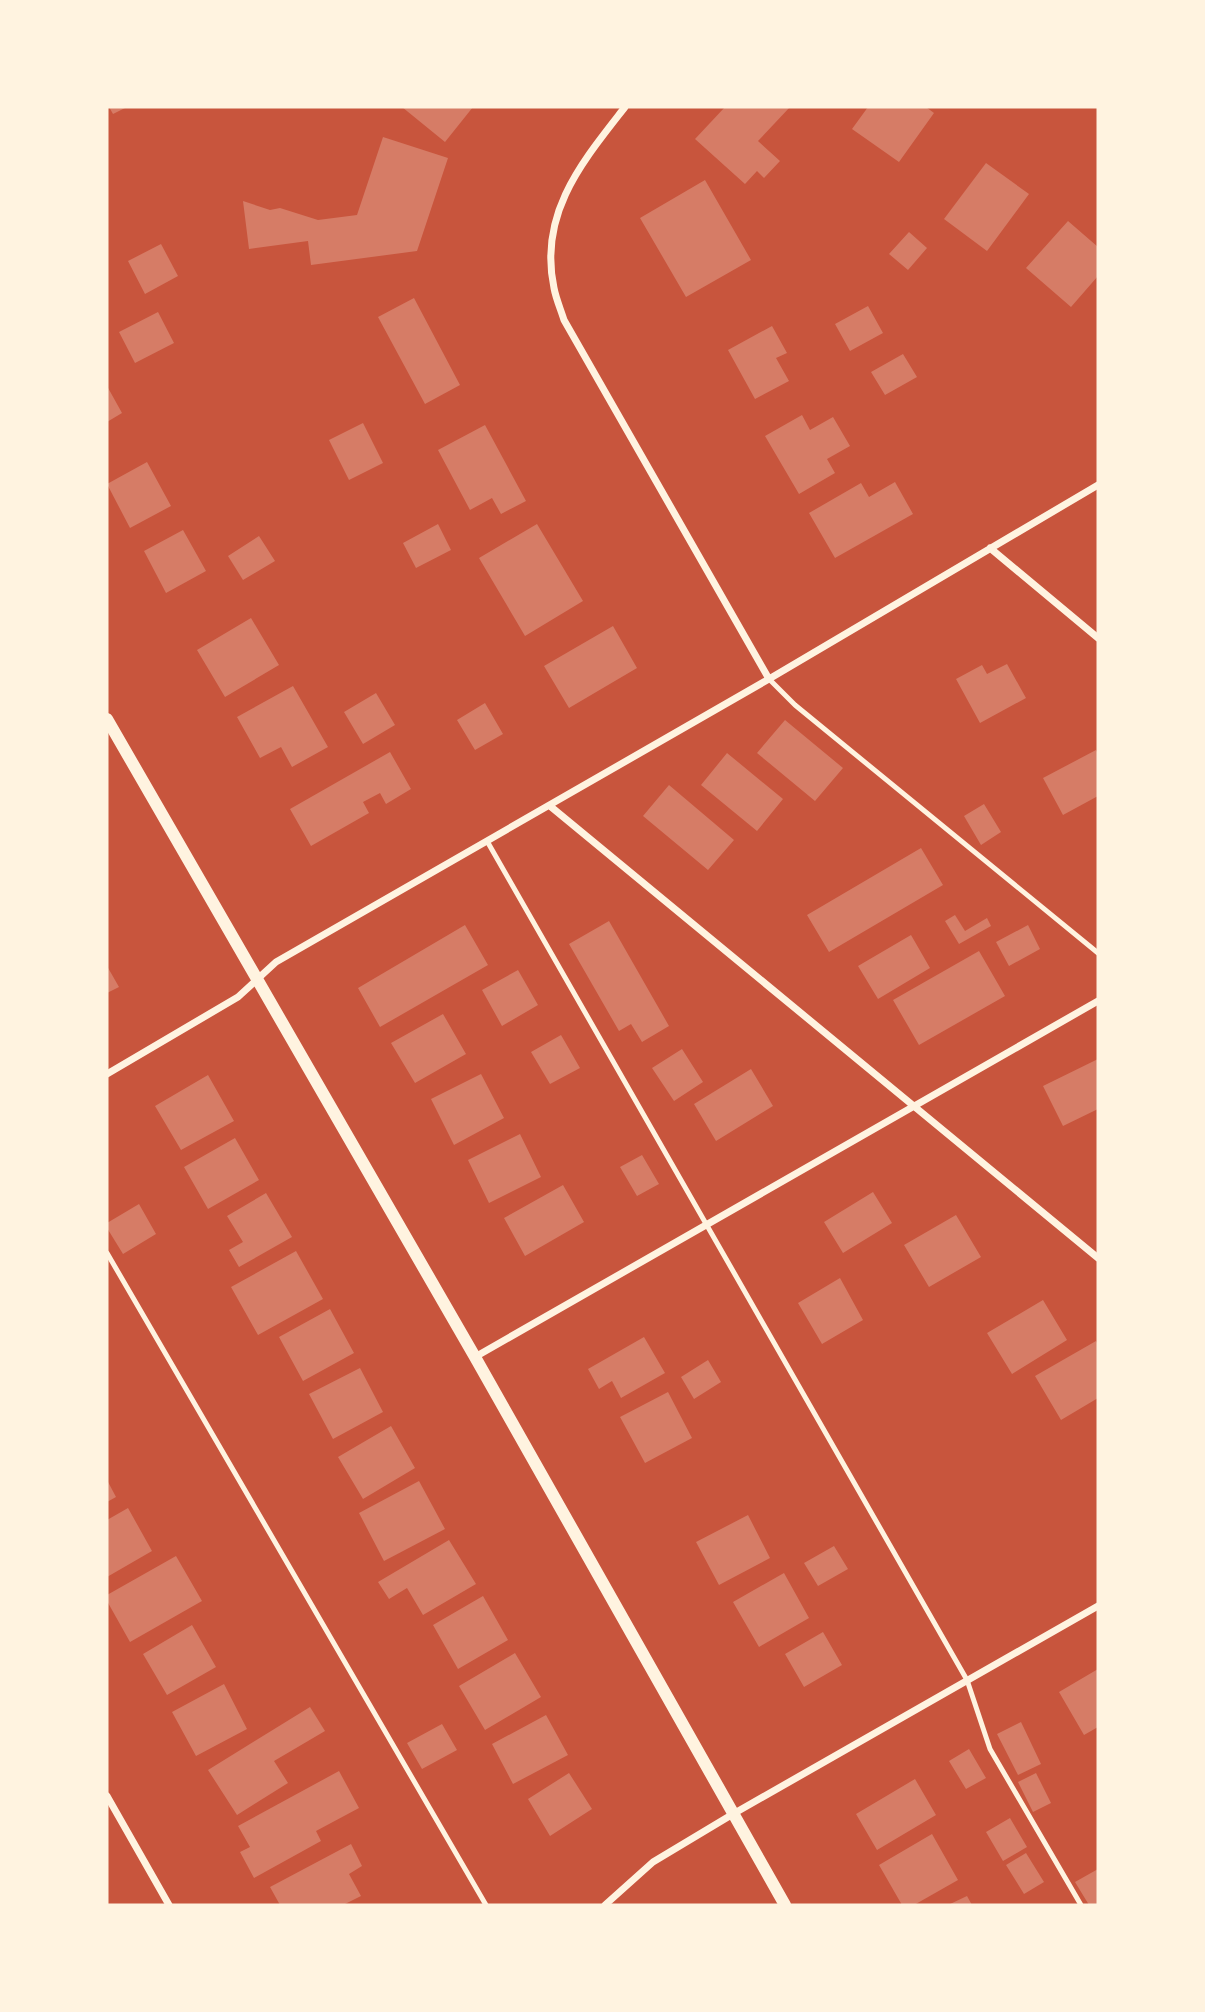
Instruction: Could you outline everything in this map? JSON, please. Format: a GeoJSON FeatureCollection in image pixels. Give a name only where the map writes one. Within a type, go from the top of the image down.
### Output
{"type":"FeatureCollection","features":[{"type":"Feature","properties":{"kind":"street"},"geometry":{"type":"LineString","coordinates":[[625,107],[587,156],[566,190],[551,252],[554,288],[564,320],[769,679]]}},
{"type":"Feature","properties":{"kind":"street"},"geometry":{"type":"LineString","coordinates":[[107,1074],[239,997],[276,962],[769,679],[1098,485]]}},
{"type":"Feature","properties":{"kind":"street"},"geometry":{"type":"LineString","coordinates":[[990,548],[1098,638]]}},
{"type":"Feature","properties":{"kind":"street"},"geometry":{"type":"LineString","coordinates":[[107,719],[475,1357],[785,1905]]}},
{"type":"Feature","properties":{"kind":"street"},"geometry":{"type":"LineString","coordinates":[[550,806],[1098,1258]]}},
{"type":"Feature","properties":{"kind":"street"},"geometry":{"type":"LineString","coordinates":[[475,1357],[1098,1001]]}},
{"type":"Feature","properties":{"kind":"street"},"geometry":{"type":"LineString","coordinates":[[605,1905],[653,1862],[1098,1606]]}},
{"type":"Feature","properties":{"kind":"street"},"geometry":{"type":"LineString","coordinates":[[107,1796],[169,1905]]}},
{"type":"Feature","properties":{"kind":"lane"},"geometry":{"type":"LineString","coordinates":[[769,679],[795,705],[1098,953]]}},
{"type":"Feature","properties":{"kind":"lane"},"geometry":{"type":"LineString","coordinates":[[487,841],[967,1679],[990,1749],[1081,1905]]}},
{"type":"Feature","properties":{"kind":"lane"},"geometry":{"type":"LineString","coordinates":[[107,1253],[486,1905]]}},
{"type":"Feature","properties":{"kind":"building"},"geometry":{"type":"Polygon","coordinates":[[[109,107],[127,107],[113,114],[109,107]]]}},
{"type":"Feature","properties":{"kind":"building"},"geometry":{"type":"Polygon","coordinates":[[[402,107],[473,107],[445,142],[402,107]]]}},
{"type":"Feature","properties":{"kind":"building"},"geometry":{"type":"Polygon","coordinates":[[[725,107],[790,107],[758,141],[780,161],[764,178],[757,171],[745,184],[695,139],[725,107]]]}},
{"type":"Feature","properties":{"kind":"building"},"geometry":{"type":"Polygon","coordinates":[[[868,107],[926,107],[934,113],[899,162],[852,129],[868,107]]]}},
{"type":"Feature","properties":{"kind":"building"},"geometry":{"type":"Polygon","coordinates":[[[383,137],[448,158],[417,251],[311,265],[308,241],[249,249],[243,201],[270,210],[280,208],[318,220],[357,215],[383,137]]]}},
{"type":"Feature","properties":{"kind":"building"},"geometry":{"type":"Polygon","coordinates":[[[986,163],[1029,194],[987,251],[944,219],[986,163]]]}},
{"type":"Feature","properties":{"kind":"building"},"geometry":{"type":"Polygon","coordinates":[[[705,180],[751,260],[686,297],[640,218],[705,180]]]}},
{"type":"Feature","properties":{"kind":"building"},"geometry":{"type":"Polygon","coordinates":[[[1068,221],[1098,247],[1098,276],[1071,307],[1026,268],[1068,221]]]}},
{"type":"Feature","properties":{"kind":"building"},"geometry":{"type":"Polygon","coordinates":[[[909,232],[927,248],[908,270],[889,254],[909,232]]]}},
{"type":"Feature","properties":{"kind":"building"},"geometry":{"type":"Polygon","coordinates":[[[161,244],[178,276],[145,294],[128,261],[161,244]]]}},
{"type":"Feature","properties":{"kind":"building"},"geometry":{"type":"Polygon","coordinates":[[[414,298],[460,385],[425,404],[378,317],[414,298]]]}},
{"type":"Feature","properties":{"kind":"building"},"geometry":{"type":"Polygon","coordinates":[[[868,306],[883,333],[850,351],[835,324],[868,306]]]}},
{"type":"Feature","properties":{"kind":"building"},"geometry":{"type":"Polygon","coordinates":[[[158,312],[174,343],[135,363],[119,332],[158,312]]]}},
{"type":"Feature","properties":{"kind":"building"},"geometry":{"type":"Polygon","coordinates":[[[772,326],[787,353],[776,358],[789,381],[755,399],[728,350],[772,326]]]}},
{"type":"Feature","properties":{"kind":"building"},"geometry":{"type":"Polygon","coordinates":[[[903,354],[917,377],[885,395],[871,372],[903,354]]]}},
{"type":"Feature","properties":{"kind":"building"},"geometry":{"type":"Polygon","coordinates":[[[107,386],[122,413],[107,422],[107,386]]]}},
{"type":"Feature","properties":{"kind":"building"},"geometry":{"type":"Polygon","coordinates":[[[802,415],[810,430],[833,417],[850,446],[827,459],[835,473],[799,494],[765,436],[802,415]]]}},
{"type":"Feature","properties":{"kind":"building"},"geometry":{"type":"Polygon","coordinates":[[[363,423],[383,463],[349,480],[329,440],[363,423]]]}},
{"type":"Feature","properties":{"kind":"building"},"geometry":{"type":"Polygon","coordinates":[[[485,425],[526,501],[501,514],[492,498],[470,510],[438,450],[485,425]]]}},
{"type":"Feature","properties":{"kind":"building"},"geometry":{"type":"Polygon","coordinates":[[[147,462],[171,506],[130,528],[107,484],[147,462]]]}},
{"type":"Feature","properties":{"kind":"building"},"geometry":{"type":"Polygon","coordinates":[[[895,482],[913,514],[835,558],[809,513],[861,483],[869,497],[895,482]]]}},
{"type":"Feature","properties":{"kind":"building"},"geometry":{"type":"Polygon","coordinates":[[[438,524],[451,550],[416,568],[403,543],[438,524]]]}},
{"type":"Feature","properties":{"kind":"building"},"geometry":{"type":"Polygon","coordinates":[[[537,524],[583,601],[525,636],[479,558],[537,524]]]}},
{"type":"Feature","properties":{"kind":"building"},"geometry":{"type":"Polygon","coordinates":[[[183,530],[206,571],[166,593],[144,551],[183,530]]]}},
{"type":"Feature","properties":{"kind":"building"},"geometry":{"type":"Polygon","coordinates":[[[259,536],[275,561],[243,580],[228,556],[259,536]]]}},
{"type":"Feature","properties":{"kind":"building"},"geometry":{"type":"Polygon","coordinates":[[[251,618],[279,665],[225,697],[197,650],[251,618]]]}},
{"type":"Feature","properties":{"kind":"building"},"geometry":{"type":"Polygon","coordinates":[[[613,626],[637,668],[569,708],[544,666],[613,626]]]}},
{"type":"Feature","properties":{"kind":"building"},"geometry":{"type":"Polygon","coordinates":[[[1007,664],[1026,698],[980,723],[956,679],[982,665],[987,674],[1007,664]]]}},
{"type":"Feature","properties":{"kind":"building"},"geometry":{"type":"Polygon","coordinates":[[[293,686],[328,747],[292,767],[281,747],[260,758],[237,717],[293,686]]]}},
{"type":"Feature","properties":{"kind":"building"},"geometry":{"type":"Polygon","coordinates":[[[376,693],[395,725],[363,744],[344,712],[376,693]]]}},
{"type":"Feature","properties":{"kind":"building"},"geometry":{"type":"Polygon","coordinates":[[[485,703],[503,734],[475,750],[457,720],[485,703]]]}},
{"type":"Feature","properties":{"kind":"building"},"geometry":{"type":"Polygon","coordinates":[[[785,720],[843,768],[815,801],[757,753],[785,720]]]}},
{"type":"Feature","properties":{"kind":"building"},"geometry":{"type":"Polygon","coordinates":[[[1096,750],[1098,796],[1063,815],[1043,778],[1096,750]]]}},
{"type":"Feature","properties":{"kind":"building"},"geometry":{"type":"Polygon","coordinates":[[[390,752],[411,789],[386,804],[380,793],[363,802],[369,813],[311,846],[290,809],[390,752]]]}},
{"type":"Feature","properties":{"kind":"building"},"geometry":{"type":"Polygon","coordinates":[[[727,753],[783,799],[757,831],[701,785],[727,753]]]}},
{"type":"Feature","properties":{"kind":"building"},"geometry":{"type":"Polygon","coordinates":[[[669,785],[734,840],[708,870],[643,816],[669,785]]]}},
{"type":"Feature","properties":{"kind":"building"},"geometry":{"type":"Polygon","coordinates":[[[984,804],[1001,832],[981,845],[964,816],[984,804]]]}},
{"type":"Feature","properties":{"kind":"building"},"geometry":{"type":"Polygon","coordinates":[[[921,848],[943,885],[829,952],[807,915],[921,848]]]}},
{"type":"Feature","properties":{"kind":"building"},"geometry":{"type":"Polygon","coordinates":[[[955,915],[965,931],[987,918],[991,926],[959,944],[945,921],[955,915]]]}},
{"type":"Feature","properties":{"kind":"building"},"geometry":{"type":"Polygon","coordinates":[[[609,921],[669,1026],[642,1042],[631,1024],[619,1031],[569,944],[609,921]]]}},
{"type":"Feature","properties":{"kind":"building"},"geometry":{"type":"Polygon","coordinates":[[[465,925],[488,965],[380,1027],[358,988],[465,925]]]}},
{"type":"Feature","properties":{"kind":"building"},"geometry":{"type":"Polygon","coordinates":[[[1028,925],[1040,949],[1009,966],[996,942],[1028,925]]]}},
{"type":"Feature","properties":{"kind":"building"},"geometry":{"type":"Polygon","coordinates":[[[911,935],[930,968],[878,999],[858,966],[911,935]]]}},
{"type":"Feature","properties":{"kind":"building"},"geometry":{"type":"Polygon","coordinates":[[[979,951],[1005,996],[919,1045],[893,1000],[979,951]]]}},
{"type":"Feature","properties":{"kind":"building"},"geometry":{"type":"Polygon","coordinates":[[[107,966],[119,987],[107,993],[107,966]]]}},
{"type":"Feature","properties":{"kind":"building"},"geometry":{"type":"Polygon","coordinates":[[[518,970],[538,1005],[502,1026],[482,990],[518,970]]]}},
{"type":"Feature","properties":{"kind":"building"},"geometry":{"type":"Polygon","coordinates":[[[443,1014],[466,1054],[415,1083],[391,1043],[443,1014]]]}},
{"type":"Feature","properties":{"kind":"building"},"geometry":{"type":"Polygon","coordinates":[[[561,1035],[580,1068],[550,1084],[531,1052],[561,1035]]]}},
{"type":"Feature","properties":{"kind":"building"},"geometry":{"type":"Polygon","coordinates":[[[682,1049],[703,1082],[674,1101],[652,1068],[682,1049]]]}},
{"type":"Feature","properties":{"kind":"building"},"geometry":{"type":"Polygon","coordinates":[[[1098,1059],[1098,1109],[1063,1126],[1043,1086],[1098,1059]]]}},
{"type":"Feature","properties":{"kind":"building"},"geometry":{"type":"Polygon","coordinates":[[[751,1069],[773,1106],[716,1141],[694,1104],[751,1069]]]}},
{"type":"Feature","properties":{"kind":"building"},"geometry":{"type":"Polygon","coordinates":[[[481,1074],[504,1118],[454,1145],[431,1099],[481,1074]]]}},
{"type":"Feature","properties":{"kind":"building"},"geometry":{"type":"Polygon","coordinates":[[[208,1075],[234,1121],[181,1150],[155,1106],[208,1075]]]}},
{"type":"Feature","properties":{"kind":"building"},"geometry":{"type":"Polygon","coordinates":[[[520,1134],[541,1177],[489,1203],[468,1160],[520,1134]]]}},
{"type":"Feature","properties":{"kind":"building"},"geometry":{"type":"Polygon","coordinates":[[[235,1138],[259,1180],[208,1209],[184,1167],[235,1138]]]}},
{"type":"Feature","properties":{"kind":"building"},"geometry":{"type":"Polygon","coordinates":[[[642,1155],[659,1184],[637,1196],[620,1167],[642,1155]]]}},
{"type":"Feature","properties":{"kind":"building"},"geometry":{"type":"Polygon","coordinates":[[[563,1185],[584,1222],[525,1256],[504,1218],[563,1185]]]}},
{"type":"Feature","properties":{"kind":"building"},"geometry":{"type":"Polygon","coordinates":[[[873,1192],[892,1223],[843,1253],[824,1222],[873,1192]]]}},
{"type":"Feature","properties":{"kind":"building"},"geometry":{"type":"Polygon","coordinates":[[[266,1193],[292,1237],[239,1267],[229,1250],[243,1242],[227,1216],[266,1193]]]}},
{"type":"Feature","properties":{"kind":"building"},"geometry":{"type":"Polygon","coordinates":[[[139,1204],[156,1234],[123,1254],[107,1228],[107,1223],[139,1204]]]}},
{"type":"Feature","properties":{"kind":"building"},"geometry":{"type":"Polygon","coordinates":[[[956,1215],[981,1257],[929,1287],[904,1245],[956,1215]]]}},
{"type":"Feature","properties":{"kind":"building"},"geometry":{"type":"Polygon","coordinates":[[[296,1251],[323,1299],[258,1335],[231,1287],[296,1251]]]}},
{"type":"Feature","properties":{"kind":"building"},"geometry":{"type":"Polygon","coordinates":[[[840,1278],[863,1320],[822,1344],[798,1303],[840,1278]]]}},
{"type":"Feature","properties":{"kind":"building"},"geometry":{"type":"Polygon","coordinates":[[[1043,1300],[1067,1340],[1012,1374],[987,1333],[1043,1300]]]}},
{"type":"Feature","properties":{"kind":"building"},"geometry":{"type":"Polygon","coordinates":[[[330,1309],[354,1353],[303,1381],[279,1337],[330,1309]]]}},
{"type":"Feature","properties":{"kind":"building"},"geometry":{"type":"Polygon","coordinates":[[[644,1337],[665,1373],[621,1398],[612,1381],[599,1389],[588,1369],[644,1337]]]}},
{"type":"Feature","properties":{"kind":"building"},"geometry":{"type":"Polygon","coordinates":[[[1096,1341],[1098,1398],[1061,1420],[1035,1376],[1096,1341]]]}},
{"type":"Feature","properties":{"kind":"building"},"geometry":{"type":"Polygon","coordinates":[[[708,1360],[721,1382],[694,1399],[681,1377],[708,1360]]]}},
{"type":"Feature","properties":{"kind":"building"},"geometry":{"type":"Polygon","coordinates":[[[360,1368],[383,1412],[333,1439],[309,1394],[360,1368]]]}},
{"type":"Feature","properties":{"kind":"building"},"geometry":{"type":"Polygon","coordinates":[[[668,1392],[692,1438],[645,1463],[620,1417],[668,1392]]]}},
{"type":"Feature","properties":{"kind":"building"},"geometry":{"type":"Polygon","coordinates":[[[391,1426],[415,1468],[363,1499],[338,1457],[391,1426]]]}},
{"type":"Feature","properties":{"kind":"building"},"geometry":{"type":"Polygon","coordinates":[[[107,1480],[116,1497],[107,1502],[107,1480]]]}},
{"type":"Feature","properties":{"kind":"building"},"geometry":{"type":"Polygon","coordinates":[[[419,1481],[445,1529],[384,1561],[359,1513],[419,1481]]]}},
{"type":"Feature","properties":{"kind":"building"},"geometry":{"type":"Polygon","coordinates":[[[128,1508],[152,1551],[107,1577],[107,1520],[128,1508]]]}},
{"type":"Feature","properties":{"kind":"building"},"geometry":{"type":"Polygon","coordinates":[[[748,1515],[770,1558],[719,1585],[696,1542],[748,1515]]]}},
{"type":"Feature","properties":{"kind":"building"},"geometry":{"type":"Polygon","coordinates":[[[449,1540],[476,1584],[423,1615],[407,1588],[389,1599],[378,1582],[449,1540]]]}},
{"type":"Feature","properties":{"kind":"building"},"geometry":{"type":"Polygon","coordinates":[[[834,1546],[848,1569],[818,1586],[804,1563],[834,1546]]]}},
{"type":"Feature","properties":{"kind":"building"},"geometry":{"type":"Polygon","coordinates":[[[176,1556],[202,1601],[130,1642],[107,1601],[107,1595],[176,1556]]]}},
{"type":"Feature","properties":{"kind":"building"},"geometry":{"type":"Polygon","coordinates":[[[784,1573],[809,1618],[759,1647],[733,1602],[784,1573]]]}},
{"type":"Feature","properties":{"kind":"building"},"geometry":{"type":"Polygon","coordinates":[[[483,1596],[508,1640],[458,1669],[433,1625],[483,1596]]]}},
{"type":"Feature","properties":{"kind":"building"},"geometry":{"type":"Polygon","coordinates":[[[192,1625],[216,1667],[167,1695],[143,1654],[192,1625]]]}},
{"type":"Feature","properties":{"kind":"building"},"geometry":{"type":"Polygon","coordinates":[[[823,1632],[842,1665],[804,1687],[785,1654],[823,1632]]]}},
{"type":"Feature","properties":{"kind":"building"},"geometry":{"type":"Polygon","coordinates":[[[515,1653],[541,1697],[485,1730],[459,1686],[515,1653]]]}},
{"type":"Feature","properties":{"kind":"building"},"geometry":{"type":"Polygon","coordinates":[[[1098,1669],[1098,1727],[1084,1735],[1059,1692],[1098,1669]]]}},
{"type":"Feature","properties":{"kind":"building"},"geometry":{"type":"Polygon","coordinates":[[[224,1684],[247,1729],[196,1756],[172,1712],[224,1684]]]}},
{"type":"Feature","properties":{"kind":"building"},"geometry":{"type":"Polygon","coordinates":[[[310,1707],[325,1731],[274,1761],[288,1783],[237,1815],[208,1770],[310,1707]]]}},
{"type":"Feature","properties":{"kind":"building"},"geometry":{"type":"Polygon","coordinates":[[[546,1715],[568,1755],[513,1784],[492,1744],[546,1715]]]}},
{"type":"Feature","properties":{"kind":"building"},"geometry":{"type":"Polygon","coordinates":[[[1021,1722],[1041,1764],[1018,1775],[997,1734],[1021,1722]]]}},
{"type":"Feature","properties":{"kind":"building"},"geometry":{"type":"Polygon","coordinates":[[[442,1724],[457,1750],[422,1769],[407,1743],[442,1724]]]}},
{"type":"Feature","properties":{"kind":"building"},"geometry":{"type":"Polygon","coordinates":[[[969,1749],[986,1778],[966,1789],[949,1761],[969,1749]]]}},
{"type":"Feature","properties":{"kind":"building"},"geometry":{"type":"Polygon","coordinates":[[[339,1771],[359,1808],[316,1831],[321,1841],[254,1878],[240,1852],[250,1847],[238,1826],[339,1771]]]}},
{"type":"Feature","properties":{"kind":"building"},"geometry":{"type":"Polygon","coordinates":[[[569,1773],[592,1809],[550,1836],[528,1799],[569,1773]]]}},
{"type":"Feature","properties":{"kind":"building"},"geometry":{"type":"Polygon","coordinates":[[[1036,1773],[1051,1803],[1033,1812],[1018,1782],[1036,1773]]]}},
{"type":"Feature","properties":{"kind":"building"},"geometry":{"type":"Polygon","coordinates":[[[915,1779],[936,1815],[877,1850],[856,1814],[915,1779]]]}},
{"type":"Feature","properties":{"kind":"building"},"geometry":{"type":"Polygon","coordinates":[[[1010,1818],[1027,1847],[1003,1861],[986,1832],[1010,1818]]]}},
{"type":"Feature","properties":{"kind":"building"},"geometry":{"type":"Polygon","coordinates":[[[932,1834],[958,1880],[914,1905],[902,1905],[879,1865],[932,1834]]]}},
{"type":"Feature","properties":{"kind":"building"},"geometry":{"type":"Polygon","coordinates":[[[351,1844],[362,1866],[349,1874],[361,1896],[343,1905],[280,1905],[270,1887],[351,1844]]]}},
{"type":"Feature","properties":{"kind":"building"},"geometry":{"type":"Polygon","coordinates":[[[1026,1853],[1044,1882],[1024,1894],[1006,1865],[1026,1853]]]}},
{"type":"Feature","properties":{"kind":"building"},"geometry":{"type":"Polygon","coordinates":[[[1098,1869],[1098,1905],[1089,1905],[1075,1882],[1098,1869]]]}},
{"type":"Feature","properties":{"kind":"building"},"geometry":{"type":"Polygon","coordinates":[[[967,1896],[972,1905],[948,1905],[967,1896]]]}}]}
